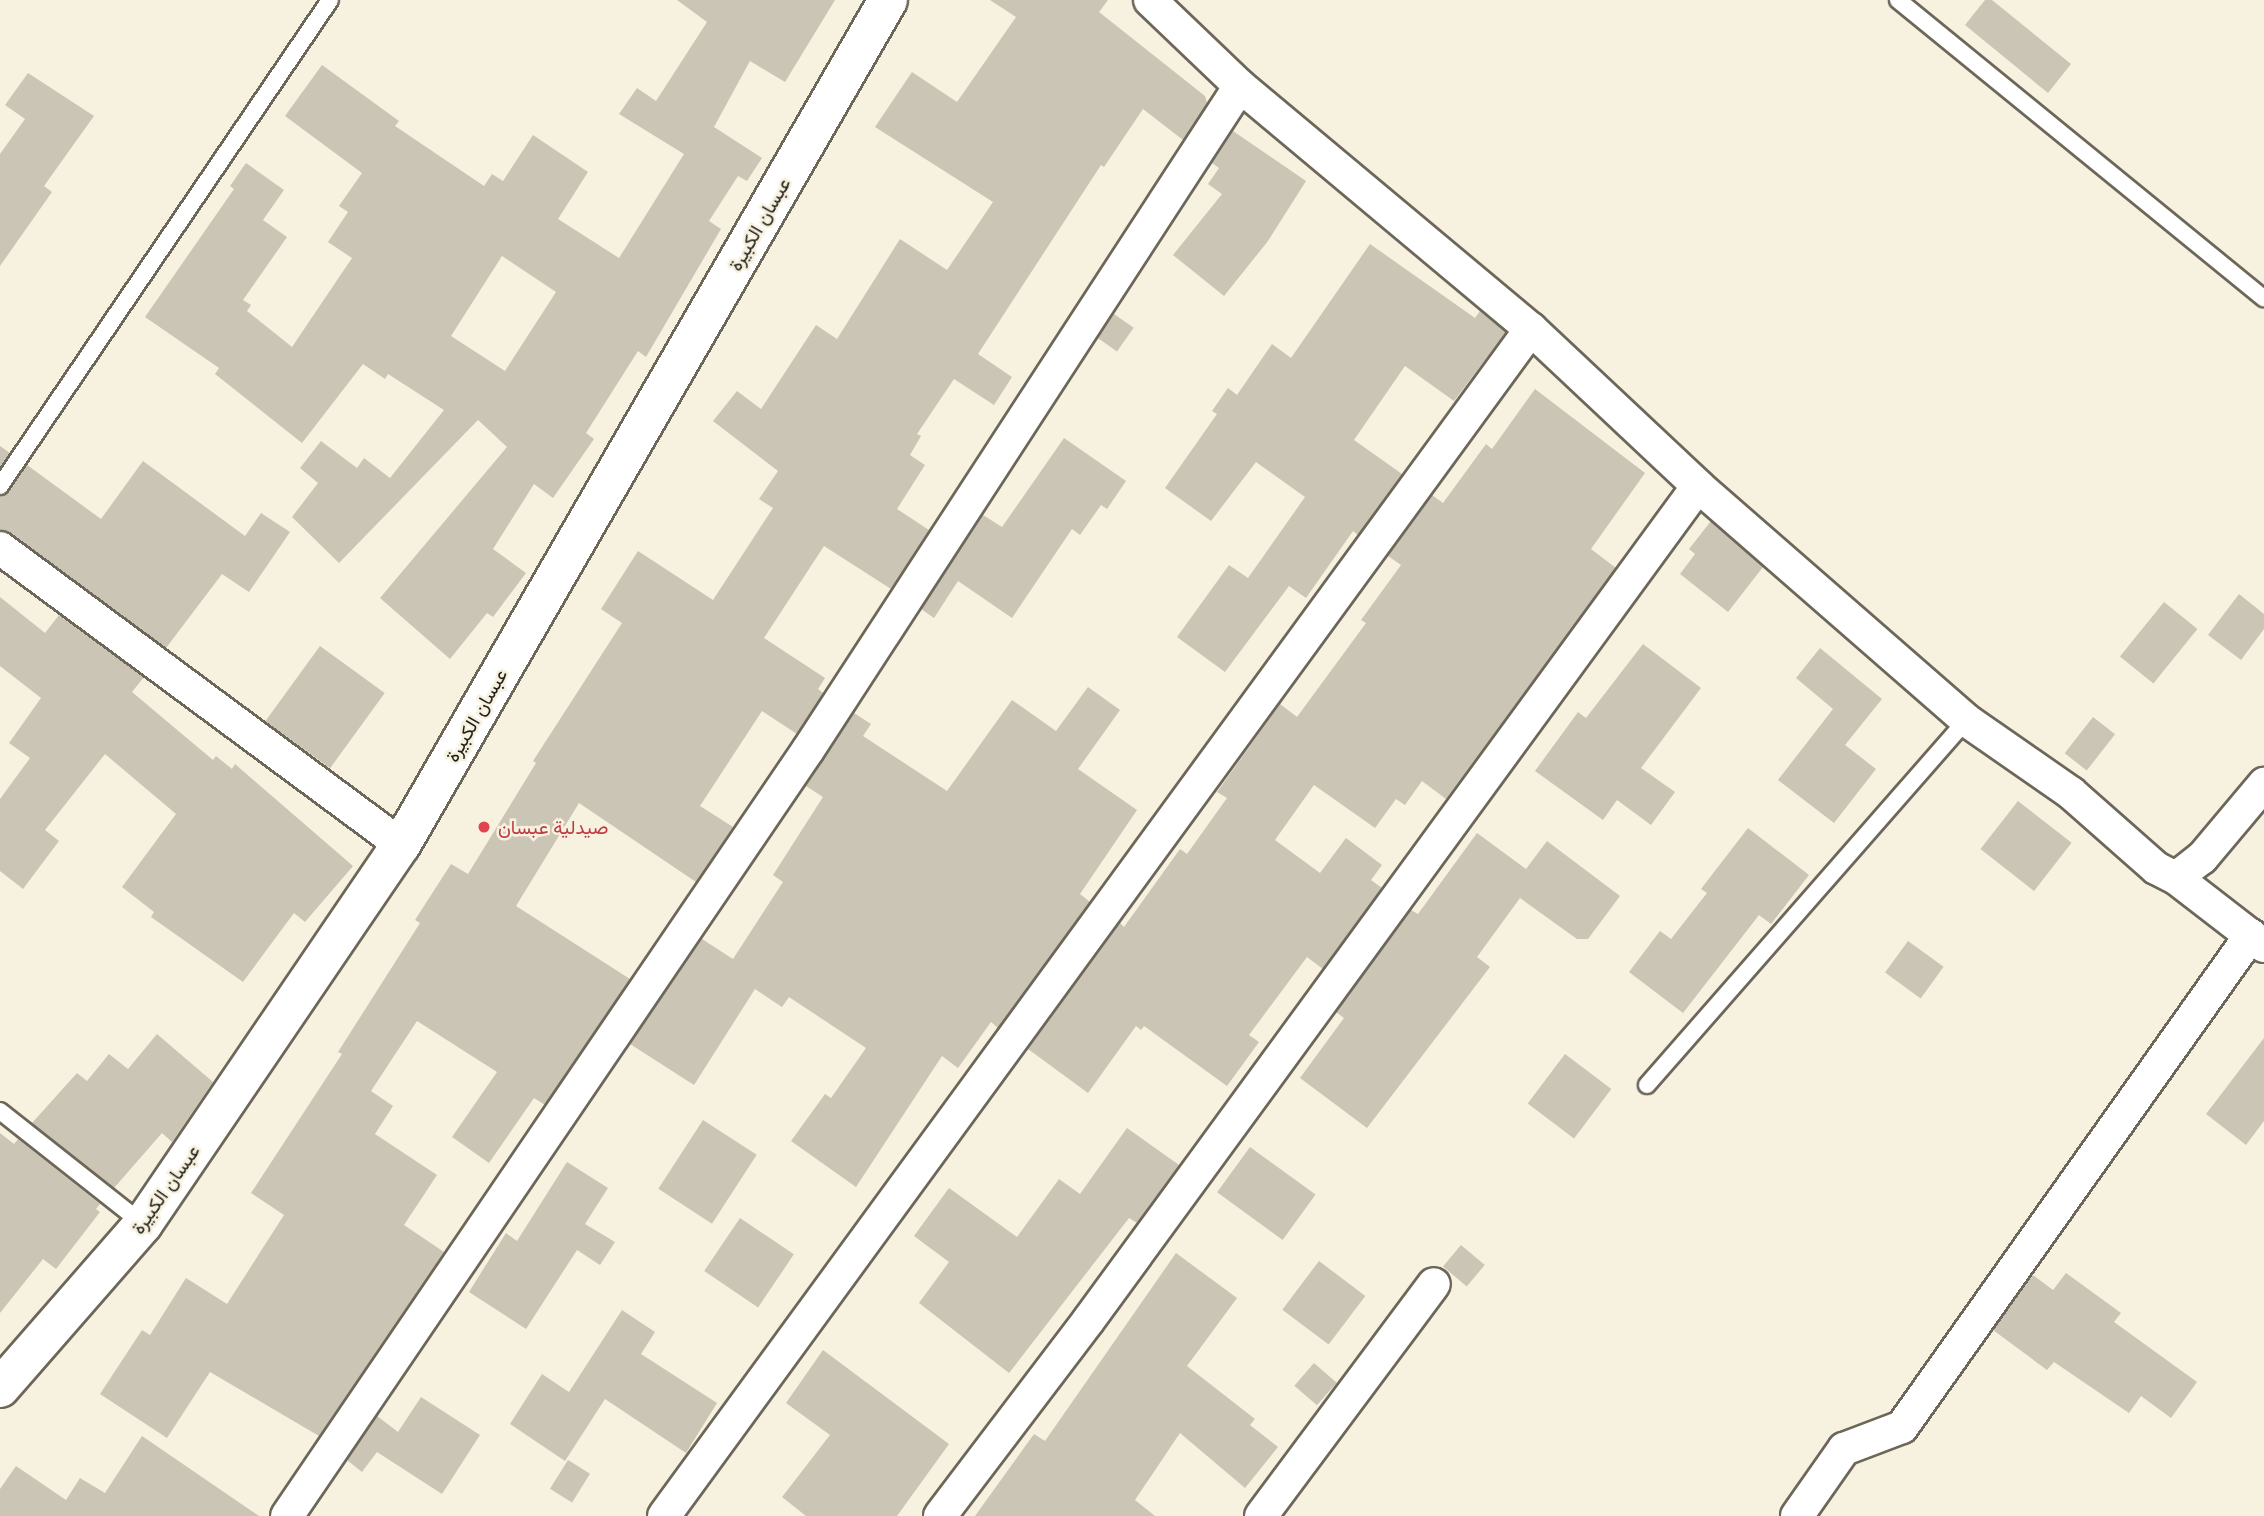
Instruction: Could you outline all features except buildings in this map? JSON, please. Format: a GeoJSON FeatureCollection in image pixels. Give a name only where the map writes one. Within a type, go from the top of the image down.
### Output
{"type":"FeatureCollection","features":[{"type":"Feature","properties":{"kind":"main road","name":"عبسان الكبيرة"},"geometry":{"type":"LineString","coordinates":[[0,1388],[143,1224],[401,845],[888,0]]}},
{"type":"Feature","properties":{"kind":"street"},"geometry":{"type":"LineString","coordinates":[[1150,0],[1240,86],[1531,329],[1698,486],[1966,720],[2071,793],[2156,868],[2176,878],[2257,940],[1902,1427],[1844,1449],[1797,1516]]}},
{"type":"Feature","properties":{"kind":"street"},"geometry":{"type":"LineString","coordinates":[[287,1516],[808,750],[1240,86]]}},
{"type":"Feature","properties":{"kind":"street"},"geometry":{"type":"LineString","coordinates":[[664,1516],[1531,329]]}},
{"type":"Feature","properties":{"kind":"street"},"geometry":{"type":"LineString","coordinates":[[940,1516],[1088,1321],[1698,486]]}},
{"type":"Feature","properties":{"kind":"street"},"geometry":{"type":"LineString","coordinates":[[0,548],[401,845]]}},
{"type":"Feature","properties":{"kind":"street"},"geometry":{"type":"LineString","coordinates":[[2176,878],[2202,858],[2264,784]]}},
{"type":"Feature","properties":{"kind":"street"},"geometry":{"type":"LineString","coordinates":[[1261,1516],[1434,1284]]}},
{"type":"Feature","properties":{"kind":"lane"},"geometry":{"type":"LineString","coordinates":[[0,486],[330,0]]}},
{"type":"Feature","properties":{"kind":"lane"},"geometry":{"type":"LineString","coordinates":[[1898,0],[2264,298]]}},
{"type":"Feature","properties":{"kind":"lane"},"geometry":{"type":"LineString","coordinates":[[1647,1085],[1966,720]]}},
{"type":"Feature","properties":{"kind":"lane"},"geometry":{"type":"LineString","coordinates":[[0,1111],[143,1224]]}},
{"type":"Feature","properties":{"kind":"place","name":"صيدلية عبسان"},"geometry":{"type":"Point","coordinates":[484,827]}}]}
